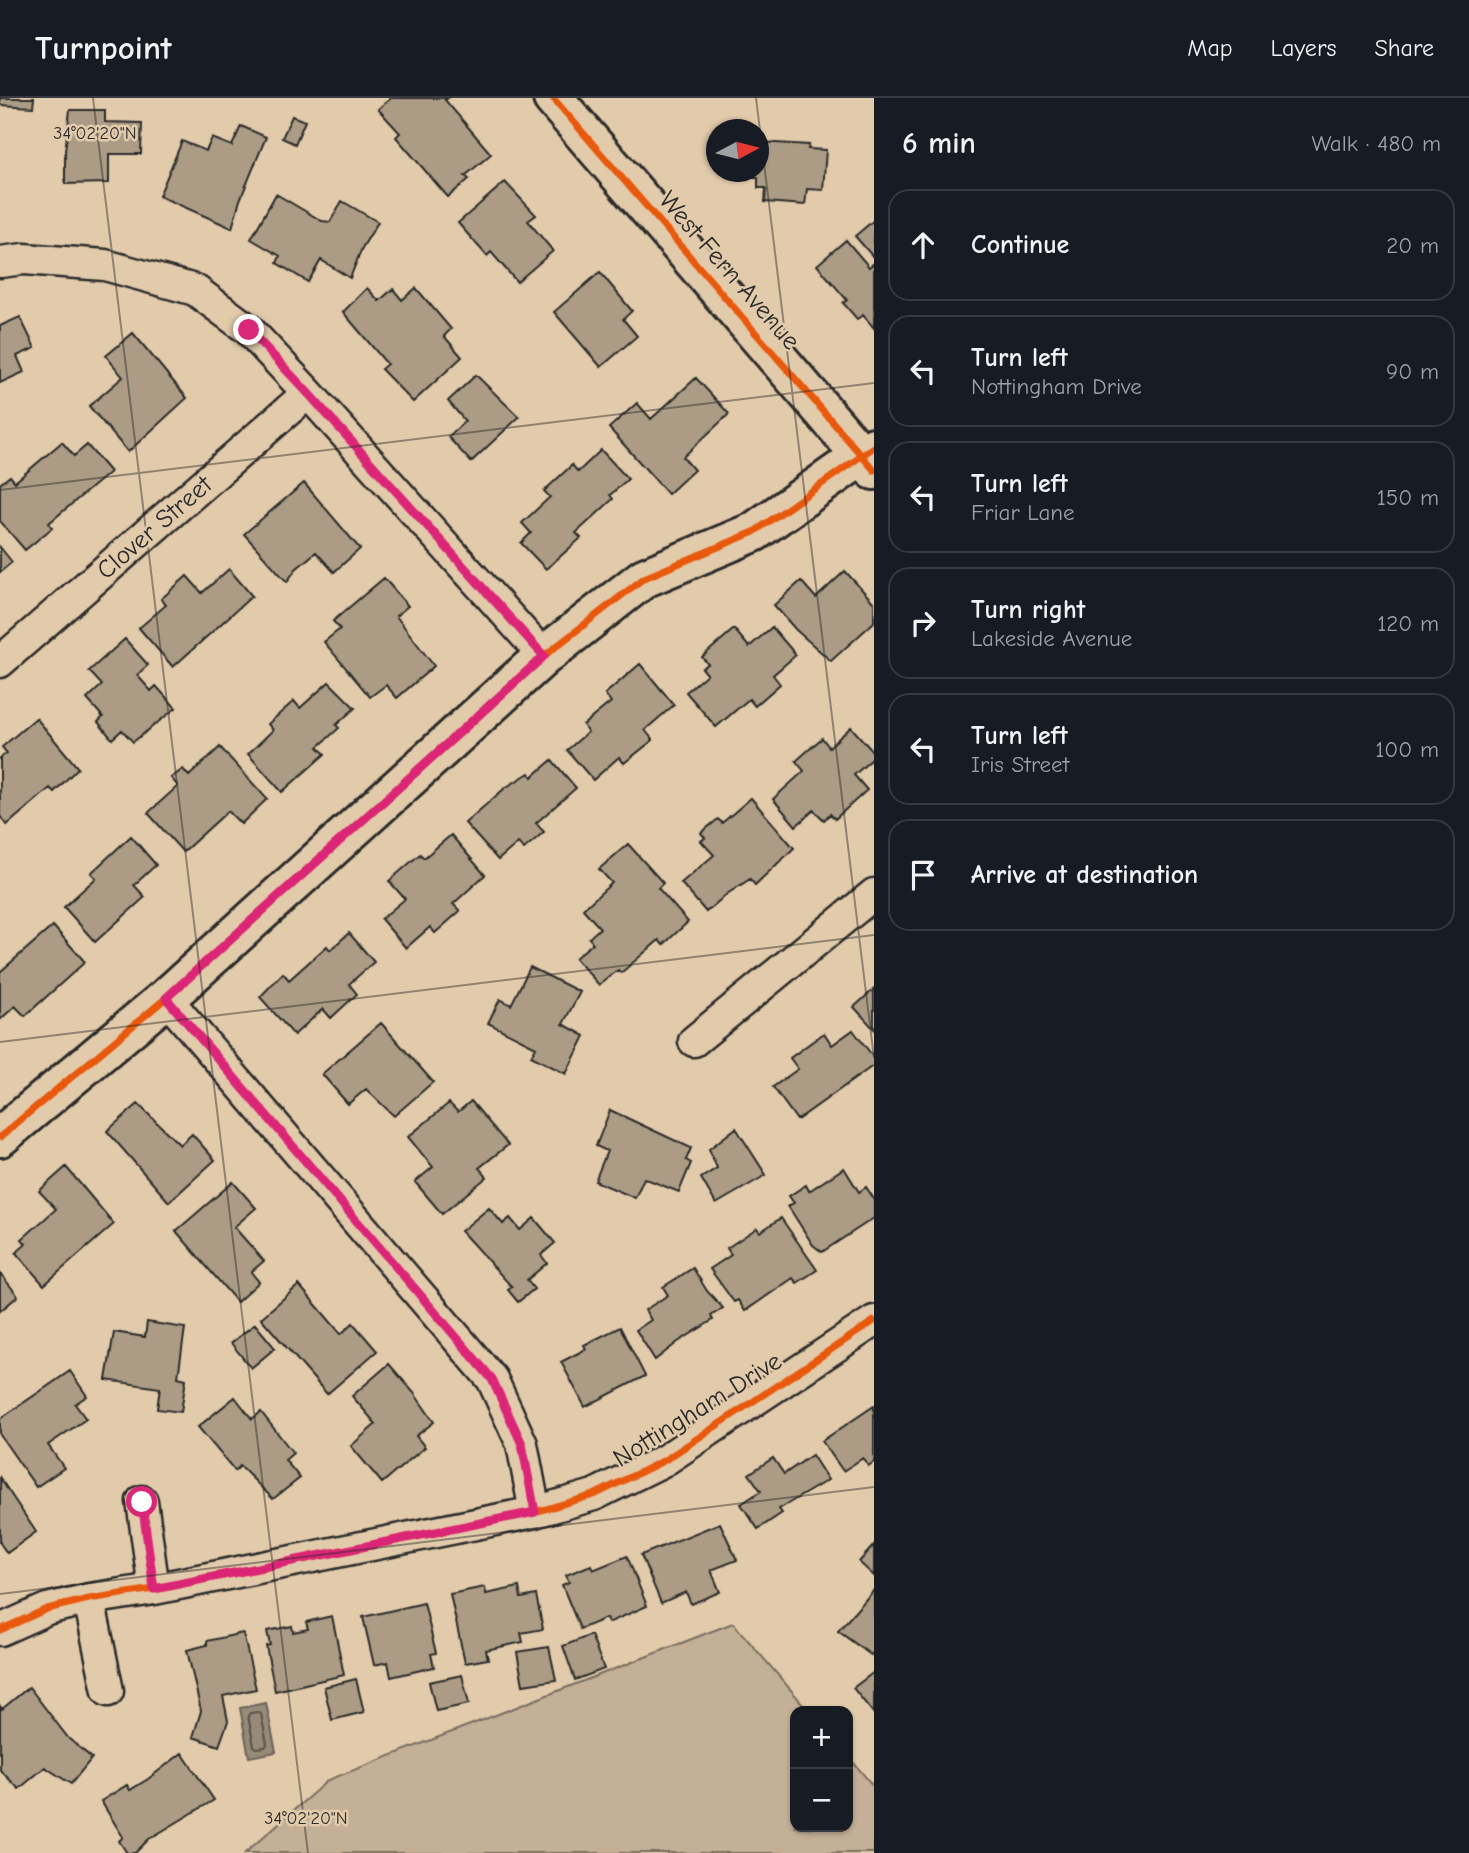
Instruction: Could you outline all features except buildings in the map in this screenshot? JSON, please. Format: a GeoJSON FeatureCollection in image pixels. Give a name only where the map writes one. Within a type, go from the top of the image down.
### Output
{"type":"FeatureCollection","features":[{"type":"Feature","properties":{"kind":"street","name":"West Fern Avenue"},"geometry":{"type":"LineString","coordinates":[[553,98],[870,458]]}},
{"type":"Feature","properties":{"kind":"street"},"geometry":{"type":"LineString","coordinates":[[0,262],[24,259],[105,265],[195,290],[249,330],[544,656]]}},
{"type":"Feature","properties":{"kind":"street","name":"Clover Street"},"geometry":{"type":"LineString","coordinates":[[0,662],[308,393]]}},
{"type":"Feature","properties":{"kind":"street"},"geometry":{"type":"LineString","coordinates":[[0,1137],[166,998],[544,656],[644,578],[754,532],[870,458]]}},
{"type":"Feature","properties":{"kind":"street"},"geometry":{"type":"LineString","coordinates":[[694,1041],[874,894]]}},
{"type":"Feature","properties":{"kind":"street"},"geometry":{"type":"LineString","coordinates":[[166,998],[492,1379],[522,1444],[535,1512]]}},
{"type":"Feature","properties":{"kind":"street","name":"Nottingham Drive"},"geometry":{"type":"LineString","coordinates":[[0,1630],[47,1609],[535,1512],[594,1495],[665,1460],[874,1321]]}},
{"type":"Feature","properties":{"kind":"street"},"geometry":{"type":"LineString","coordinates":[[142,1502],[154,1589]]}},
{"type":"Feature","properties":{"kind":"street"},"geometry":{"type":"LineString","coordinates":[[89,1600],[108,1690]]}},
{"type":"Feature","properties":{"kind":"shaded area"},"geometry":{"type":"Polygon","coordinates":[[[733,1623],[805,1706],[790,1706],[790,1832],[853,1832],[853,1762],[874,1787],[874,1853],[245,1853],[328,1780],[733,1623]]]}},
{"type":"Feature","properties":{"kind":"water"},"geometry":{"type":"Polygon","coordinates":[[[266,1703],[276,1752],[249,1757],[240,1708],[266,1703]]]}},
{"type":"Feature","properties":{"kind":"cycle path"},"geometry":{"type":"LineString","coordinates":[[553,98],[874,470]]}},
{"type":"Feature","properties":{"kind":"cycle path"},"geometry":{"type":"LineString","coordinates":[[0,1137],[166,998],[544,656],[644,578],[754,532],[874,447]]}},
{"type":"Feature","properties":{"kind":"cycle path"},"geometry":{"type":"LineString","coordinates":[[0,1630],[47,1609],[89,1599],[154,1589],[535,1512],[594,1495],[665,1460],[874,1321]]}},
{"type":"Feature","properties":{"kind":"route"},"geometry":{"type":"LineString","coordinates":[[142,1502],[154,1589],[535,1512],[522,1444],[492,1379],[166,998],[544,656],[249,330]]}}]}
